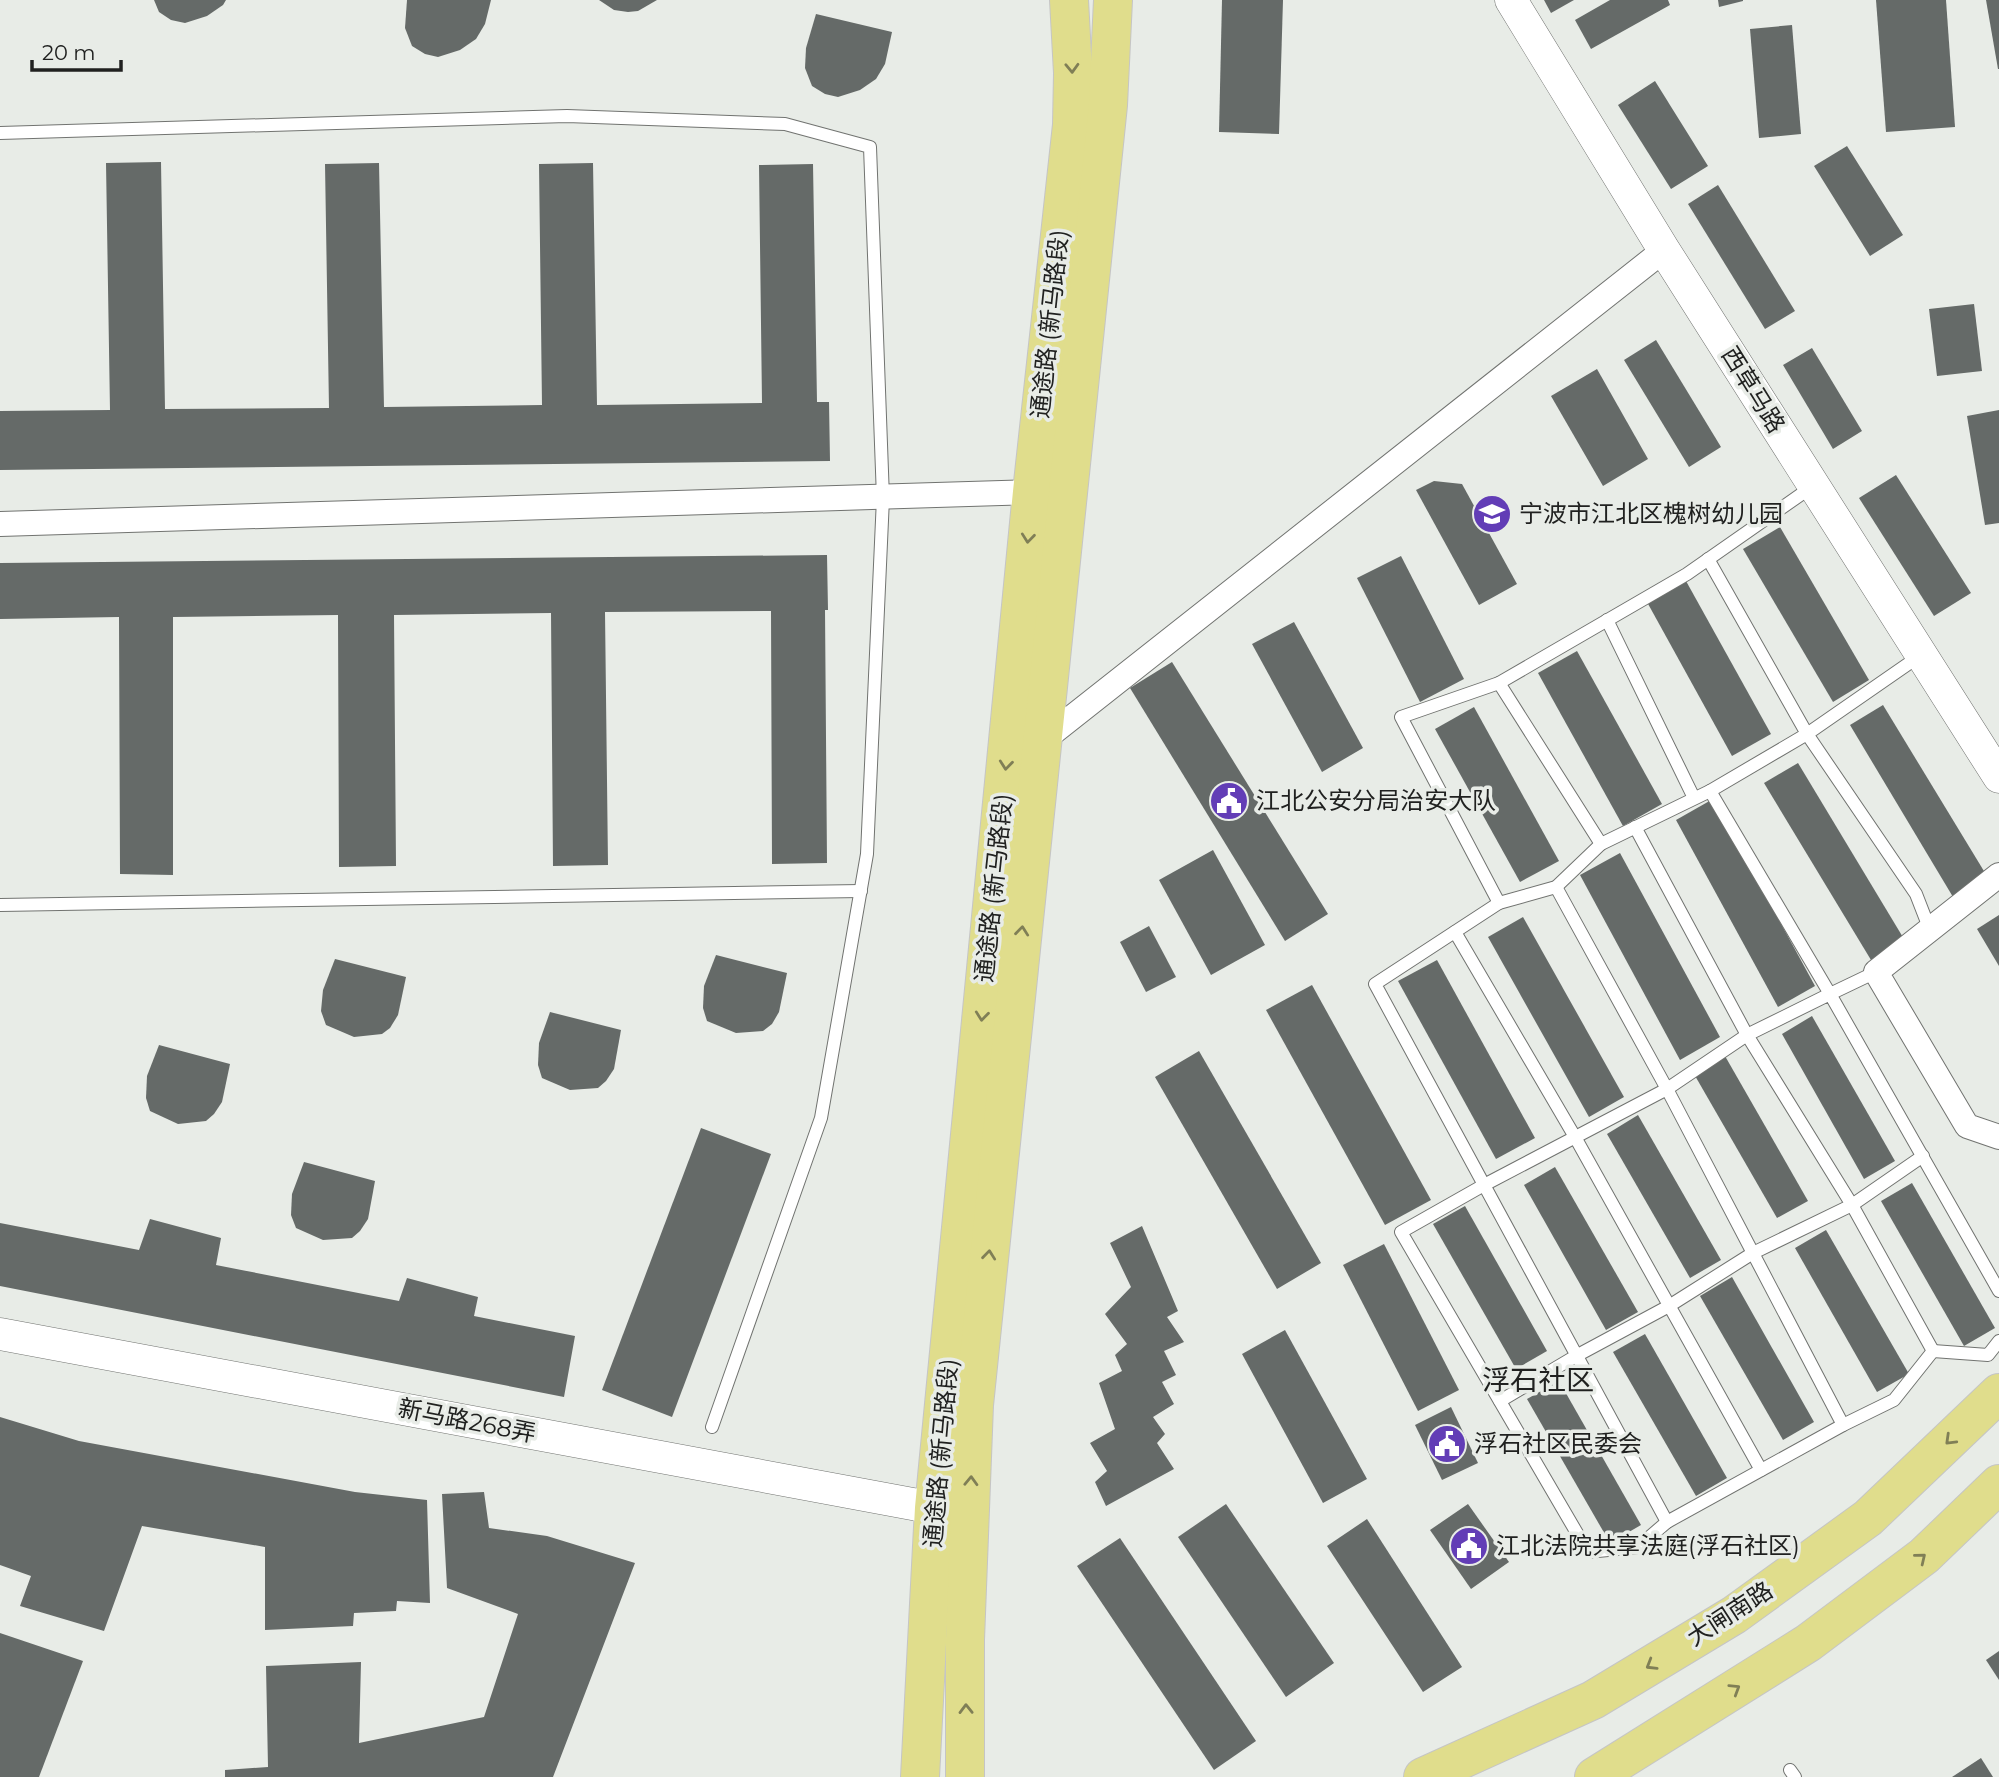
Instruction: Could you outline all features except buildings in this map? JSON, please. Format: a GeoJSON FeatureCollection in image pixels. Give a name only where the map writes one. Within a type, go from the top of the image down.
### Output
{"type":"FeatureCollection","features":[{"type":"Feature","properties":{"kind":"main road","name":"通途路 (新马路段)"},"geometry":{"type":"LineString","coordinates":[[920,1777],[934,1508],[1032,492],[1072,125],[1073,74],[1069,0]]}},
{"type":"Feature","properties":{"kind":"main road","name":"通途路 (新马路段)"},"geometry":{"type":"LineString","coordinates":[[965,1777],[965,1640],[974,1405],[1108,105],[1113,0]]}},
{"type":"Feature","properties":{"kind":"main road","name":"大闸南路"},"geometry":{"type":"LineString","coordinates":[[1423,1777],[1593,1700],[1734,1615],[1868,1518],[1999,1394]]}},
{"type":"Feature","properties":{"kind":"main road"},"geometry":{"type":"LineString","coordinates":[[1594,1777],[1808,1643],[1924,1556],[1999,1485]]}},
{"type":"Feature","properties":{"kind":"street","name":"西草马路"},"geometry":{"type":"LineString","coordinates":[[1511,0],[1664,250],[1999,777]]}},
{"type":"Feature","properties":{"kind":"street"},"geometry":{"type":"LineString","coordinates":[[1042,741],[1664,250]]}},
{"type":"Feature","properties":{"kind":"street"},"geometry":{"type":"LineString","coordinates":[[0,524],[1032,492]]}},
{"type":"Feature","properties":{"kind":"street"},"geometry":{"type":"LineString","coordinates":[[1999,875],[1876,972],[1967,1126],[1999,1137]]}},
{"type":"Feature","properties":{"kind":"street","name":"新马路268弄"},"geometry":{"type":"LineString","coordinates":[[0,1334],[934,1508]]}},
{"type":"Feature","properties":{"kind":"lane"},"geometry":{"type":"LineString","coordinates":[[0,133],[568,116],[785,124],[870,147],[883,498],[867,854],[821,1118],[712,1427]]}},
{"type":"Feature","properties":{"kind":"lane"},"geometry":{"type":"LineString","coordinates":[[1499,903],[1401,717],[1499,683],[1708,559],[1813,485]]}},
{"type":"Feature","properties":{"kind":"lane"},"geometry":{"type":"LineString","coordinates":[[1708,559],[1807,734],[1916,894],[1930,930]]}},
{"type":"Feature","properties":{"kind":"lane"},"geometry":{"type":"LineString","coordinates":[[1607,620],[1694,798]]}},
{"type":"Feature","properties":{"kind":"lane"},"geometry":{"type":"LineString","coordinates":[[1667,1522],[1375,985],[1499,903],[1556,887],[1601,844],[1710,790],[1807,734],[1921,655]]}},
{"type":"Feature","properties":{"kind":"lane"},"geometry":{"type":"LineString","coordinates":[[1499,683],[1601,844]]}},
{"type":"Feature","properties":{"kind":"lane"},"geometry":{"type":"LineString","coordinates":[[1710,790],[1830,993],[1999,1291]]}},
{"type":"Feature","properties":{"kind":"lane"},"geometry":{"type":"LineString","coordinates":[[1635,827],[1747,1035],[1852,1205],[1933,1351]]}},
{"type":"Feature","properties":{"kind":"lane"},"geometry":{"type":"LineString","coordinates":[[1556,887],[1667,1089],[1843,1425]]}},
{"type":"Feature","properties":{"kind":"lane"},"geometry":{"type":"LineString","coordinates":[[0,905],[860,891]]}},
{"type":"Feature","properties":{"kind":"lane"},"geometry":{"type":"LineString","coordinates":[[1455,932],[1575,1137],[1761,1470]]}},
{"type":"Feature","properties":{"kind":"lane"},"geometry":{"type":"LineString","coordinates":[[1876,972],[1747,1035],[1667,1089],[1401,1232],[1588,1552],[1638,1546],[1667,1522],[1843,1425],[1894,1400],[1933,1351]]}},
{"type":"Feature","properties":{"kind":"lane"},"geometry":{"type":"LineString","coordinates":[[1500,1401],[1669,1306],[1753,1253],[1852,1205],[1923,1156]]}},
{"type":"Feature","properties":{"kind":"lane"},"geometry":{"type":"LineString","coordinates":[[1933,1351],[1988,1355],[1999,1341]]}},
{"type":"Feature","properties":{"kind":"place","name":"宁波市江北区槐树幼儿园"},"geometry":{"type":"Point","coordinates":[1492,514]}},
{"type":"Feature","properties":{"kind":"place","name":"江北公安分局治安大队"},"geometry":{"type":"Point","coordinates":[1229,801]}},
{"type":"Feature","properties":{"kind":"place","name":"浮石社区民委会"},"geometry":{"type":"Point","coordinates":[1447,1444]}},
{"type":"Feature","properties":{"kind":"place","name":"江北法院共享法庭(浮石社区)"},"geometry":{"type":"Point","coordinates":[1469,1546]}},
{"type":"Feature","properties":{"kind":"district","name":"浮石社区"},"geometry":{"type":"Point","coordinates":[1538,1380]}}]}
